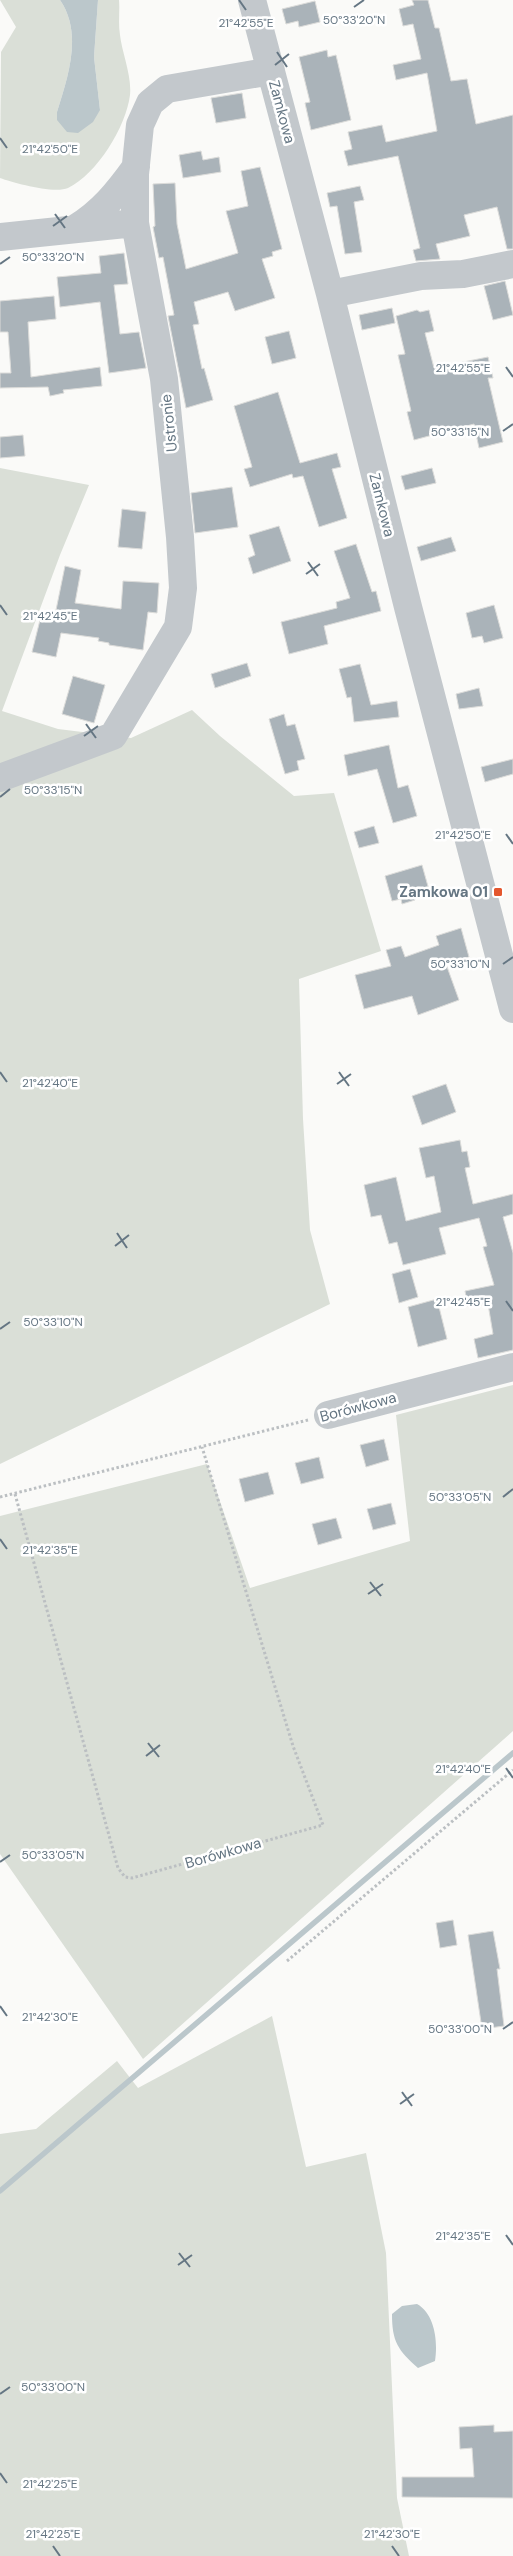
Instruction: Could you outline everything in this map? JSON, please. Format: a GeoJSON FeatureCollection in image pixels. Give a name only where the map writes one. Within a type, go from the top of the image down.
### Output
{"type":"FeatureCollection","features":[{"type":"Feature","properties":{"kind":"street","name":"Zamkowa"},"geometry":{"type":"LineString","coordinates":[[252,0],[330,294],[408,607],[513,1009]]}},
{"type":"Feature","properties":{"kind":"street","name":"Ustronie"},"geometry":{"type":"LineString","coordinates":[[0,778],[113,736],[178,627],[183,588],[180,537],[164,379],[135,223],[136,168],[140,125],[150,103],[167,89],[271,71]]}},
{"type":"Feature","properties":{"kind":"street"},"geometry":{"type":"LineString","coordinates":[[74,228],[103,209],[136,168]]}},
{"type":"Feature","properties":{"kind":"street"},"geometry":{"type":"LineString","coordinates":[[0,237],[135,223]]}},
{"type":"Feature","properties":{"kind":"street"},"geometry":{"type":"LineString","coordinates":[[330,294],[421,276],[463,274],[513,264]]}},
{"type":"Feature","properties":{"kind":"street","name":"Borówkowa"},"geometry":{"type":"LineString","coordinates":[[328,1415],[513,1367]]}},
{"type":"Feature","properties":{"kind":"path","name":"Borówkowa"},"geometry":{"type":"LineString","coordinates":[[0,1497],[328,1415]]}},
{"type":"Feature","properties":{"kind":"path","name":"Borówkowa"},"geometry":{"type":"LineString","coordinates":[[15,1494],[118,1868],[125,1877],[132,1878],[323,1825],[293,1746],[202,1447]]}},
{"type":"Feature","properties":{"kind":"path"},"geometry":{"type":"LineString","coordinates":[[287,1961],[513,1770]]}},
{"type":"Feature","properties":{"kind":"shaded area"},"geometry":{"type":"Polygon","coordinates":[[[0,0],[60,0],[67,13],[71,26],[71,55],[69,70],[57,112],[100,110],[94,57],[98,0],[119,0],[119,31],[130,88],[127,108],[116,135],[99,161],[79,181],[68,188],[44,189],[0,178],[1,52],[16,27],[0,0]]]}},
{"type":"Feature","properties":{"kind":"shaded area"},"geometry":{"type":"Polygon","coordinates":[[[60,0],[98,0],[94,57],[100,110],[93,122],[78,133],[67,132],[57,120],[57,112],[69,70],[72,41],[71,26],[60,0]]]}},
{"type":"Feature","properties":{"kind":"shaded area"},"geometry":{"type":"Polygon","coordinates":[[[0,468],[89,485],[60,555],[2,711],[58,729],[131,738],[192,710],[220,736],[294,796],[334,793],[381,951],[299,979],[303,1119],[310,1230],[330,1304],[0,1464],[0,468]]]}},
{"type":"Feature","properties":{"kind":"shaded area"},"geometry":{"type":"Polygon","coordinates":[[[513,1385],[513,1731],[143,2059],[0,1854],[0,1516],[207,1464],[250,1588],[410,1541],[396,1415],[513,1385]]]}},
{"type":"Feature","properties":{"kind":"shaded area"},"geometry":{"type":"Polygon","coordinates":[[[272,2016],[306,2167],[366,2153],[386,2253],[397,2498],[409,2556],[0,2556],[0,2134],[36,2129],[117,2061],[138,2088],[272,2016]]]}},
{"type":"Feature","properties":{"kind":"shaded area"},"geometry":{"type":"Polygon","coordinates":[[[417,2304],[428,2314],[434,2329],[436,2345],[435,2361],[418,2368],[398,2345],[392,2324],[392,2314],[402,2306],[417,2304]]]}},
{"type":"Feature","properties":{"kind":"building"},"geometry":{"type":"Polygon","coordinates":[[[412,0],[428,0],[435,28],[439,28],[451,81],[467,79],[476,124],[513,115],[513,249],[507,249],[497,207],[464,215],[470,236],[436,244],[440,259],[416,261],[413,250],[420,248],[398,156],[348,166],[344,151],[352,149],[348,132],[382,125],[386,142],[437,131],[427,73],[396,80],[393,65],[421,59],[413,24],[403,26],[399,9],[414,5],[412,0]]]}},
{"type":"Feature","properties":{"kind":"building"},"geometry":{"type":"Polygon","coordinates":[[[315,1],[320,22],[299,27],[298,21],[286,24],[282,9],[315,1]]]}},
{"type":"Feature","properties":{"kind":"building"},"geometry":{"type":"Polygon","coordinates":[[[327,50],[328,57],[336,55],[351,120],[311,130],[305,103],[310,102],[299,57],[327,50]]]}},
{"type":"Feature","properties":{"kind":"building"},"geometry":{"type":"Polygon","coordinates":[[[242,93],[246,118],[216,123],[211,98],[242,93]]]}},
{"type":"Feature","properties":{"kind":"building"},"geometry":{"type":"Polygon","coordinates":[[[201,151],[203,160],[219,157],[221,172],[183,178],[179,155],[201,151]]]}},
{"type":"Feature","properties":{"kind":"building"},"geometry":{"type":"Polygon","coordinates":[[[260,167],[282,249],[272,252],[273,256],[262,259],[275,298],[235,311],[228,292],[194,302],[199,324],[193,325],[202,369],[204,368],[213,400],[186,408],[168,316],[174,315],[163,257],[159,258],[153,227],[155,226],[153,184],[175,183],[177,224],[186,269],[238,253],[226,211],[248,206],[241,171],[260,167]]]}},
{"type":"Feature","properties":{"kind":"building"},"geometry":{"type":"Polygon","coordinates":[[[360,186],[364,200],[354,202],[362,252],[345,254],[337,206],[330,207],[327,193],[360,186]]]}},
{"type":"Feature","properties":{"kind":"building"},"geometry":{"type":"Polygon","coordinates":[[[124,253],[128,284],[114,285],[120,334],[139,332],[146,368],[109,373],[100,302],[60,307],[57,277],[101,273],[99,256],[124,253]]]}},
{"type":"Feature","properties":{"kind":"building"},"geometry":{"type":"Polygon","coordinates":[[[505,281],[513,315],[493,320],[484,286],[505,281]]]}},
{"type":"Feature","properties":{"kind":"building"},"geometry":{"type":"Polygon","coordinates":[[[54,296],[56,319],[28,322],[31,377],[100,367],[102,386],[63,390],[64,393],[50,396],[48,387],[0,388],[0,373],[11,373],[8,332],[0,332],[0,301],[54,296]]]}},
{"type":"Feature","properties":{"kind":"building"},"geometry":{"type":"Polygon","coordinates":[[[392,308],[395,323],[362,330],[359,315],[392,308]]]}},
{"type":"Feature","properties":{"kind":"building"},"geometry":{"type":"Polygon","coordinates":[[[417,310],[420,312],[429,310],[434,331],[425,333],[434,368],[488,357],[493,378],[488,378],[503,442],[479,448],[474,424],[414,440],[407,412],[411,411],[398,355],[405,354],[396,316],[417,310]]]}},
{"type":"Feature","properties":{"kind":"building"},"geometry":{"type":"Polygon","coordinates":[[[289,331],[296,358],[272,364],[265,337],[289,331]]]}},
{"type":"Feature","properties":{"kind":"building"},"geometry":{"type":"Polygon","coordinates":[[[278,392],[300,463],[337,453],[341,467],[332,469],[347,518],[319,527],[303,476],[293,478],[292,474],[250,487],[244,469],[252,467],[234,406],[278,392]]]}},
{"type":"Feature","properties":{"kind":"building"},"geometry":{"type":"Polygon","coordinates":[[[23,435],[25,456],[0,458],[0,437],[23,435]]]}},
{"type":"Feature","properties":{"kind":"building"},"geometry":{"type":"Polygon","coordinates":[[[432,468],[436,483],[405,490],[401,476],[432,468]]]}},
{"type":"Feature","properties":{"kind":"building"},"geometry":{"type":"Polygon","coordinates":[[[232,487],[238,527],[195,533],[191,493],[232,487]]]}},
{"type":"Feature","properties":{"kind":"building"},"geometry":{"type":"Polygon","coordinates":[[[122,509],[146,512],[142,549],[118,547],[122,509]]]}},
{"type":"Feature","properties":{"kind":"building"},"geometry":{"type":"Polygon","coordinates":[[[279,526],[291,561],[253,574],[248,558],[255,555],[249,535],[279,526]]]}},
{"type":"Feature","properties":{"kind":"building"},"geometry":{"type":"Polygon","coordinates":[[[451,537],[456,551],[421,561],[417,547],[451,537]]]}},
{"type":"Feature","properties":{"kind":"building"},"geometry":{"type":"Polygon","coordinates":[[[356,544],[372,592],[376,591],[381,611],[324,626],[328,644],[289,654],[281,622],[337,608],[336,602],[350,598],[334,551],[356,544]]]}},
{"type":"Feature","properties":{"kind":"building"},"geometry":{"type":"Polygon","coordinates":[[[65,566],[81,570],[75,603],[121,609],[123,581],[159,583],[157,613],[148,612],[143,650],[109,645],[109,643],[98,641],[99,638],[61,633],[56,657],[32,652],[42,612],[55,615],[65,566]]]}},
{"type":"Feature","properties":{"kind":"building"},"geometry":{"type":"Polygon","coordinates":[[[494,605],[503,638],[484,643],[482,636],[472,638],[466,613],[494,605]]]}},
{"type":"Feature","properties":{"kind":"building"},"geometry":{"type":"Polygon","coordinates":[[[247,663],[251,676],[215,688],[211,674],[247,663]]]}},
{"type":"Feature","properties":{"kind":"building"},"geometry":{"type":"Polygon","coordinates":[[[360,664],[371,705],[397,701],[399,717],[354,722],[351,697],[347,698],[339,669],[360,664]]]}},
{"type":"Feature","properties":{"kind":"building"},"geometry":{"type":"Polygon","coordinates":[[[73,676],[105,685],[94,723],[62,714],[73,676]]]}},
{"type":"Feature","properties":{"kind":"building"},"geometry":{"type":"Polygon","coordinates":[[[479,688],[483,706],[459,709],[456,694],[479,688]]]}},
{"type":"Feature","properties":{"kind":"building"},"geometry":{"type":"Polygon","coordinates":[[[284,714],[287,726],[295,724],[305,759],[297,761],[299,770],[285,774],[269,719],[284,714]]]}},
{"type":"Feature","properties":{"kind":"building"},"geometry":{"type":"Polygon","coordinates":[[[389,745],[398,788],[408,785],[417,816],[393,823],[377,769],[348,776],[344,755],[389,745]]]}},
{"type":"Feature","properties":{"kind":"building"},"geometry":{"type":"Polygon","coordinates":[[[513,759],[513,774],[485,782],[481,767],[513,759]]]}},
{"type":"Feature","properties":{"kind":"building"},"geometry":{"type":"Polygon","coordinates":[[[374,826],[379,843],[359,848],[354,832],[374,826]]]}},
{"type":"Feature","properties":{"kind":"building"},"geometry":{"type":"Polygon","coordinates":[[[422,865],[429,890],[414,895],[415,900],[402,904],[401,899],[392,901],[385,876],[422,865]]]}},
{"type":"Feature","properties":{"kind":"building"},"geometry":{"type":"Polygon","coordinates":[[[461,928],[469,957],[446,964],[459,1000],[418,1015],[412,996],[364,1009],[355,975],[391,966],[386,950],[401,946],[405,957],[439,945],[436,936],[461,928]]]}},
{"type":"Feature","properties":{"kind":"building"},"geometry":{"type":"Polygon","coordinates":[[[446,1084],[456,1112],[422,1125],[412,1096],[446,1084]]]}},
{"type":"Feature","properties":{"kind":"building"},"geometry":{"type":"Polygon","coordinates":[[[460,1140],[462,1152],[467,1151],[470,1167],[465,1168],[473,1204],[513,1194],[513,1214],[503,1217],[513,1253],[513,1350],[478,1358],[474,1339],[493,1334],[488,1304],[468,1307],[465,1291],[494,1285],[483,1247],[487,1246],[479,1218],[439,1228],[446,1254],[403,1265],[397,1242],[389,1244],[381,1215],[371,1217],[364,1185],[396,1177],[406,1221],[441,1212],[434,1176],[426,1178],[419,1148],[460,1140]]]}},
{"type":"Feature","properties":{"kind":"building"},"geometry":{"type":"Polygon","coordinates":[[[410,1269],[418,1297],[399,1303],[392,1274],[410,1269]]]}},
{"type":"Feature","properties":{"kind":"building"},"geometry":{"type":"Polygon","coordinates":[[[437,1299],[447,1339],[418,1347],[408,1307],[437,1299]]]}},
{"type":"Feature","properties":{"kind":"building"},"geometry":{"type":"Polygon","coordinates":[[[384,1439],[389,1460],[366,1467],[360,1445],[384,1439]]]}},
{"type":"Feature","properties":{"kind":"building"},"geometry":{"type":"Polygon","coordinates":[[[319,1457],[324,1478],[301,1484],[295,1463],[319,1457]]]}},
{"type":"Feature","properties":{"kind":"building"},"geometry":{"type":"Polygon","coordinates":[[[268,1472],[274,1494],[245,1502],[239,1479],[268,1472]]]}},
{"type":"Feature","properties":{"kind":"building"},"geometry":{"type":"Polygon","coordinates":[[[391,1503],[396,1524],[373,1530],[367,1509],[391,1503]]]}},
{"type":"Feature","properties":{"kind":"building"},"geometry":{"type":"Polygon","coordinates":[[[336,1518],[342,1538],[318,1545],[312,1524],[336,1518]]]}},
{"type":"Feature","properties":{"kind":"building"},"geometry":{"type":"Polygon","coordinates":[[[453,1920],[457,1945],[440,1948],[436,1923],[453,1920]]]}},
{"type":"Feature","properties":{"kind":"building"},"geometry":{"type":"Polygon","coordinates":[[[493,1931],[500,1969],[497,1969],[504,2026],[482,2029],[468,1935],[493,1931]]]}},
{"type":"Feature","properties":{"kind":"building"},"geometry":{"type":"Polygon","coordinates":[[[494,2425],[494,2432],[513,2431],[513,2498],[402,2497],[402,2477],[474,2477],[472,2448],[460,2449],[459,2427],[494,2425]]]}},
{"type":"Feature","properties":{"kind":"waterway"},"geometry":{"type":"LineString","coordinates":[[0,2191],[513,1753]]}},
{"type":"Feature","properties":{"kind":"place","name":"Zamkowa 01"},"geometry":{"type":"Point","coordinates":[498,892]}}]}
